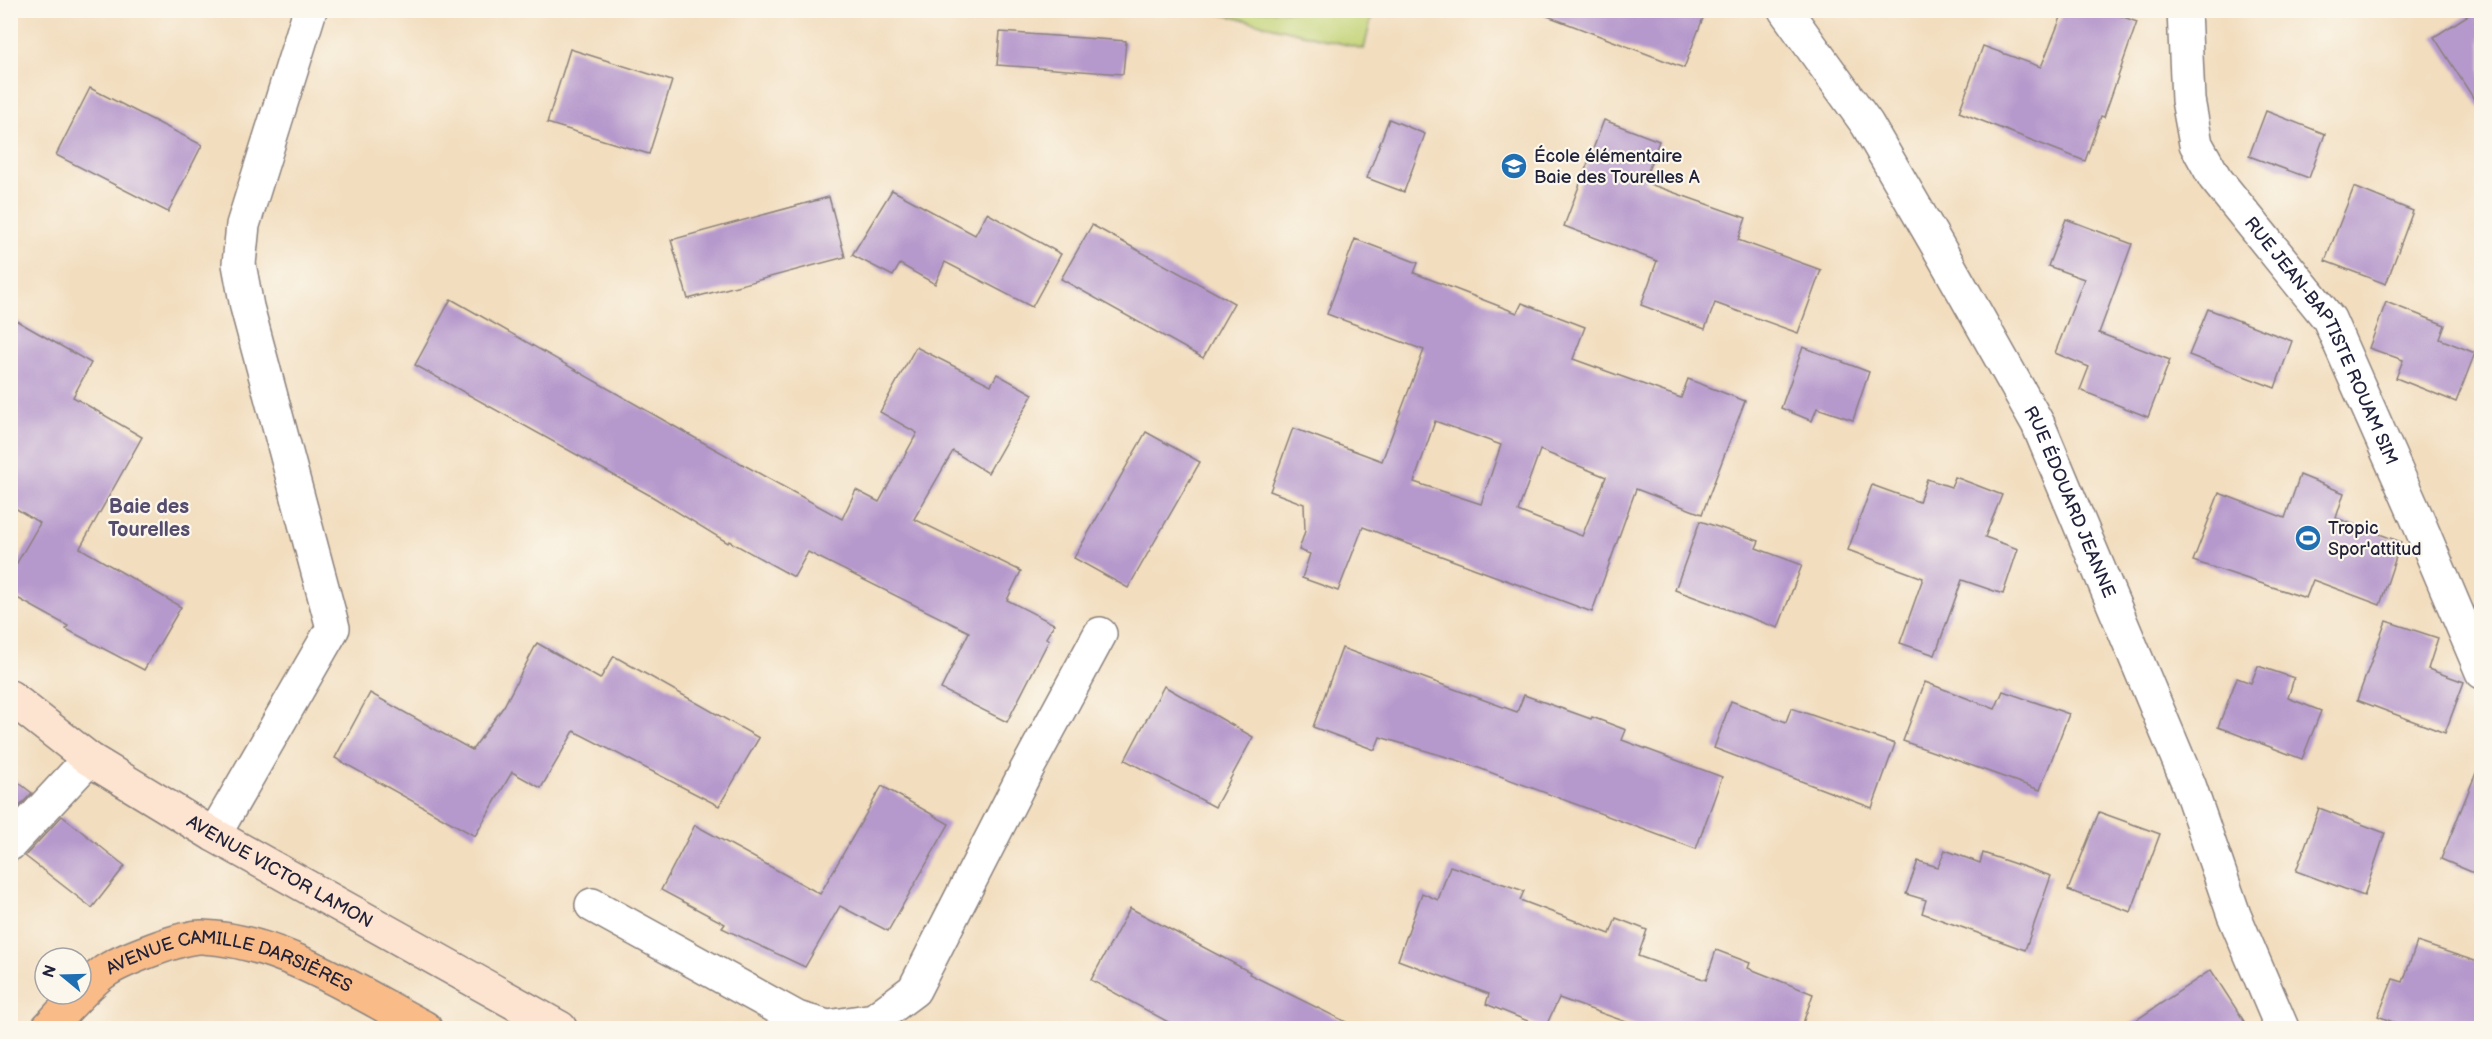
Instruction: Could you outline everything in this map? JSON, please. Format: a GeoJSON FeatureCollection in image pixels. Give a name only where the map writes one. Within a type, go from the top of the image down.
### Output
{"type":"FeatureCollection","features":[{"type":"Feature","properties":{"kind":"main road","name":"AVENUE CAMILLE DARSIÈRES"},"geometry":{"type":"LineString","coordinates":[[48,1029],[106,971],[157,949],[199,937],[246,943],[314,968],[424,1029]]}},
{"type":"Feature","properties":{"kind":"street"},"geometry":{"type":"LineString","coordinates":[[214,835],[333,628],[258,348],[239,264],[243,225],[310,10]]}},
{"type":"Feature","properties":{"kind":"street","name":"RUE ÉDOUARD JEANNE"},"geometry":{"type":"LineString","coordinates":[[1785,10],[1867,124],[2037,424],[2189,785],[2234,915],[2282,1029]]}},
{"type":"Feature","properties":{"kind":"street","name":"RUE JEAN-BAPTISTE ROUAM SIM"},"geometry":{"type":"LineString","coordinates":[[2184,10],[2188,100],[2196,144],[2215,178],[2329,319],[2416,516],[2481,672]]}},
{"type":"Feature","properties":{"kind":"street"},"geometry":{"type":"LineString","coordinates":[[592,905],[797,1018],[828,1027],[874,1020],[914,990],[1026,771],[1100,634]]}},
{"type":"Feature","properties":{"kind":"street","name":"AVENUE VICTOR LAMON"},"geometry":{"type":"LineString","coordinates":[[10,697],[89,759],[214,835],[560,1029]]}},
{"type":"Feature","properties":{"kind":"street"},"geometry":{"type":"LineString","coordinates":[[10,844],[89,759]]}},
{"type":"Feature","properties":{"kind":"green space"},"geometry":{"type":"Polygon","coordinates":[[[1208,11],[1373,11],[1364,49],[1208,11]]]}},
{"type":"Feature","properties":{"kind":"building"},"geometry":{"type":"Polygon","coordinates":[[[1542,10],[1706,10],[1684,68],[1542,14],[1542,10]]]}},
{"type":"Feature","properties":{"kind":"building"},"geometry":{"type":"Polygon","coordinates":[[[2064,10],[2105,10],[2137,22],[2104,117],[2101,116],[2085,161],[1959,112],[1983,46],[2041,67],[2064,10]]]}},
{"type":"Feature","properties":{"kind":"building"},"geometry":{"type":"Polygon","coordinates":[[[2476,10],[2481,10],[2481,110],[2434,37],[2476,10]]]}},
{"type":"Feature","properties":{"kind":"building"},"geometry":{"type":"Polygon","coordinates":[[[1000,32],[1126,41],[1123,74],[997,65],[1000,32]]]}},
{"type":"Feature","properties":{"kind":"building"},"geometry":{"type":"Polygon","coordinates":[[[570,49],[672,81],[649,154],[547,123],[570,49]]]}},
{"type":"Feature","properties":{"kind":"building"},"geometry":{"type":"Polygon","coordinates":[[[90,88],[202,145],[168,212],[56,155],[90,88]]]}},
{"type":"Feature","properties":{"kind":"building"},"geometry":{"type":"Polygon","coordinates":[[[2266,111],[2325,134],[2309,178],[2249,156],[2266,111]]]}},
{"type":"Feature","properties":{"kind":"building"},"geometry":{"type":"Polygon","coordinates":[[[1389,119],[1425,134],[1404,192],[1367,178],[1389,119]]]}},
{"type":"Feature","properties":{"kind":"building"},"geometry":{"type":"Polygon","coordinates":[[[1604,120],[1659,141],[1644,182],[1746,218],[1738,240],[1821,270],[1798,333],[1715,303],[1705,329],[1641,305],[1657,261],[1564,226],[1604,120]]]}},
{"type":"Feature","properties":{"kind":"building"},"geometry":{"type":"Polygon","coordinates":[[[2354,187],[2413,211],[2386,284],[2325,261],[2354,187]]]}},
{"type":"Feature","properties":{"kind":"building"},"geometry":{"type":"Polygon","coordinates":[[[892,190],[975,235],[987,213],[1061,254],[1032,307],[945,262],[935,284],[900,264],[893,276],[852,255],[892,190]]]}},
{"type":"Feature","properties":{"kind":"building"},"geometry":{"type":"Polygon","coordinates":[[[829,197],[845,257],[688,299],[671,240],[829,197]]]}},
{"type":"Feature","properties":{"kind":"building"},"geometry":{"type":"Polygon","coordinates":[[[2066,219],[2132,244],[2099,333],[2170,360],[2148,417],[2080,390],[2089,367],[2055,353],[2084,279],[2048,266],[2066,219]]]}},
{"type":"Feature","properties":{"kind":"building"},"geometry":{"type":"Polygon","coordinates":[[[1092,225],[1234,303],[1203,358],[1061,279],[1092,225]]]}},
{"type":"Feature","properties":{"kind":"building"},"geometry":{"type":"Polygon","coordinates":[[[1355,239],[1418,263],[1414,273],[1517,313],[1522,303],[1585,327],[1573,359],[1681,398],[1688,379],[1745,401],[1702,514],[1636,489],[1592,612],[1363,527],[1338,591],[1302,578],[1310,554],[1299,550],[1305,531],[1304,504],[1270,491],[1293,428],[1382,461],[1424,350],[1327,314],[1355,239]],[[1435,421],[1414,482],[1481,504],[1501,445],[1435,421]],[[1540,450],[1518,511],[1582,536],[1606,477],[1540,450]]]}},
{"type":"Feature","properties":{"kind":"building"},"geometry":{"type":"Polygon","coordinates":[[[451,299],[842,519],[856,490],[879,502],[917,433],[880,412],[916,347],[991,385],[997,374],[1033,394],[988,473],[953,451],[914,519],[1021,571],[1007,600],[1054,624],[1046,638],[1049,640],[1007,722],[941,689],[969,632],[808,552],[794,577],[729,541],[728,543],[653,497],[415,365],[451,299]]]}},
{"type":"Feature","properties":{"kind":"building"},"geometry":{"type":"Polygon","coordinates":[[[2386,302],[2445,325],[2440,339],[2475,353],[2456,402],[2396,378],[2403,360],[2369,348],[2386,302]]]}},
{"type":"Feature","properties":{"kind":"building"},"geometry":{"type":"Polygon","coordinates":[[[2208,309],[2292,341],[2275,388],[2189,355],[2208,309]]]}},
{"type":"Feature","properties":{"kind":"building"},"geometry":{"type":"Polygon","coordinates":[[[10,317],[91,363],[73,397],[142,437],[80,548],[181,607],[144,670],[66,629],[68,626],[10,594],[10,575],[40,523],[10,505],[10,317]]]}},
{"type":"Feature","properties":{"kind":"building"},"geometry":{"type":"Polygon","coordinates":[[[1803,347],[1869,372],[1853,420],[1817,408],[1812,421],[1781,408],[1803,347]]]}},
{"type":"Feature","properties":{"kind":"building"},"geometry":{"type":"Polygon","coordinates":[[[1146,432],[1200,462],[1128,588],[1074,558],[1146,432]]]}},
{"type":"Feature","properties":{"kind":"building"},"geometry":{"type":"Polygon","coordinates":[[[2300,475],[2344,493],[2336,518],[2401,542],[2380,605],[2313,580],[2306,598],[2193,561],[2219,493],[2285,518],[2300,475]]]}},
{"type":"Feature","properties":{"kind":"building"},"geometry":{"type":"Polygon","coordinates":[[[1955,477],[2002,495],[1985,537],[2018,549],[2003,594],[1962,580],[1935,655],[1900,643],[1923,578],[1848,550],[1872,485],[1919,502],[1927,479],[1951,487],[1955,477]]]}},
{"type":"Feature","properties":{"kind":"building"},"geometry":{"type":"Polygon","coordinates":[[[1700,521],[1759,541],[1756,548],[1802,565],[1778,628],[1675,590],[1700,521]]]}},
{"type":"Feature","properties":{"kind":"building"},"geometry":{"type":"Polygon","coordinates":[[[2386,621],[2438,638],[2428,669],[2464,682],[2445,733],[2357,700],[2386,621]]]}},
{"type":"Feature","properties":{"kind":"building"},"geometry":{"type":"Polygon","coordinates":[[[537,643],[600,679],[614,656],[759,738],[719,806],[574,731],[541,788],[512,772],[475,836],[335,758],[370,693],[472,750],[504,706],[537,643]]]}},
{"type":"Feature","properties":{"kind":"building"},"geometry":{"type":"Polygon","coordinates":[[[1342,648],[1517,712],[1524,695],[1591,719],[1592,717],[1626,730],[1622,740],[1722,777],[1696,849],[1460,761],[1380,737],[1375,750],[1313,727],[1342,648]]]}},
{"type":"Feature","properties":{"kind":"building"},"geometry":{"type":"Polygon","coordinates":[[[2258,666],[2294,678],[2288,698],[2321,711],[2302,759],[2218,727],[2237,678],[2251,683],[2258,666]]]}},
{"type":"Feature","properties":{"kind":"building"},"geometry":{"type":"Polygon","coordinates":[[[1925,682],[1995,709],[2003,691],[2069,714],[2040,790],[1903,741],[1925,682]]]}},
{"type":"Feature","properties":{"kind":"building"},"geometry":{"type":"Polygon","coordinates":[[[1164,686],[1253,737],[1215,807],[1125,760],[1164,686]]]}},
{"type":"Feature","properties":{"kind":"building"},"geometry":{"type":"Polygon","coordinates":[[[1731,701],[1786,722],[1791,708],[1895,744],[1872,808],[1714,748],[1731,701]]]}},
{"type":"Feature","properties":{"kind":"building"},"geometry":{"type":"Polygon","coordinates":[[[2481,763],[2481,876],[2441,859],[2481,763]]]}},
{"type":"Feature","properties":{"kind":"building"},"geometry":{"type":"Polygon","coordinates":[[[10,776],[32,793],[10,816],[10,776]]]}},
{"type":"Feature","properties":{"kind":"building"},"geometry":{"type":"Polygon","coordinates":[[[882,786],[949,824],[888,931],[840,906],[805,967],[722,928],[725,924],[661,890],[695,825],[820,894],[882,786]]]}},
{"type":"Feature","properties":{"kind":"building"},"geometry":{"type":"Polygon","coordinates":[[[2319,808],[2385,833],[2364,896],[2296,871],[2319,808]]]}},
{"type":"Feature","properties":{"kind":"building"},"geometry":{"type":"Polygon","coordinates":[[[2099,812],[2160,834],[2131,912],[2068,890],[2099,812]]]}},
{"type":"Feature","properties":{"kind":"building"},"geometry":{"type":"Polygon","coordinates":[[[62,816],[125,866],[92,908],[25,856],[62,816]]]}},
{"type":"Feature","properties":{"kind":"building"},"geometry":{"type":"Polygon","coordinates":[[[1945,850],[1980,863],[1983,853],[2051,876],[2025,950],[1922,913],[1926,900],[1906,894],[1918,861],[1938,867],[1945,850]]]}},
{"type":"Feature","properties":{"kind":"building"},"geometry":{"type":"Polygon","coordinates":[[[1450,866],[1524,891],[1520,900],[1610,934],[1616,918],[1647,930],[1638,956],[1706,980],[1716,950],[1750,963],[1748,968],[1813,994],[1801,1029],[1646,1029],[1559,998],[1545,1028],[1486,1004],[1489,994],[1398,960],[1422,893],[1438,900],[1450,866]]]}},
{"type":"Feature","properties":{"kind":"building"},"geometry":{"type":"Polygon","coordinates":[[[1130,908],[1250,972],[1249,974],[1360,1029],[1181,1029],[1091,980],[1130,908]]]}},
{"type":"Feature","properties":{"kind":"building"},"geometry":{"type":"Polygon","coordinates":[[[2417,942],[2481,963],[2481,1029],[2410,1029],[2378,1016],[2393,979],[2403,982],[2417,942]]]}},
{"type":"Feature","properties":{"kind":"building"},"geometry":{"type":"Polygon","coordinates":[[[2211,970],[2249,1029],[2123,1029],[2211,970]]]}},
{"type":"Feature","properties":{"kind":"place","name":"École élémentaire Baie des Tourelles A"},"geometry":{"type":"Point","coordinates":[1514,166]}},
{"type":"Feature","properties":{"kind":"place","name":"Tropic Spor'attitud"},"geometry":{"type":"Point","coordinates":[2308,538]}},
{"type":"Feature","properties":{"kind":"district","name":"Baie des Tourelles"},"geometry":{"type":"Point","coordinates":[149,518]}}]}
